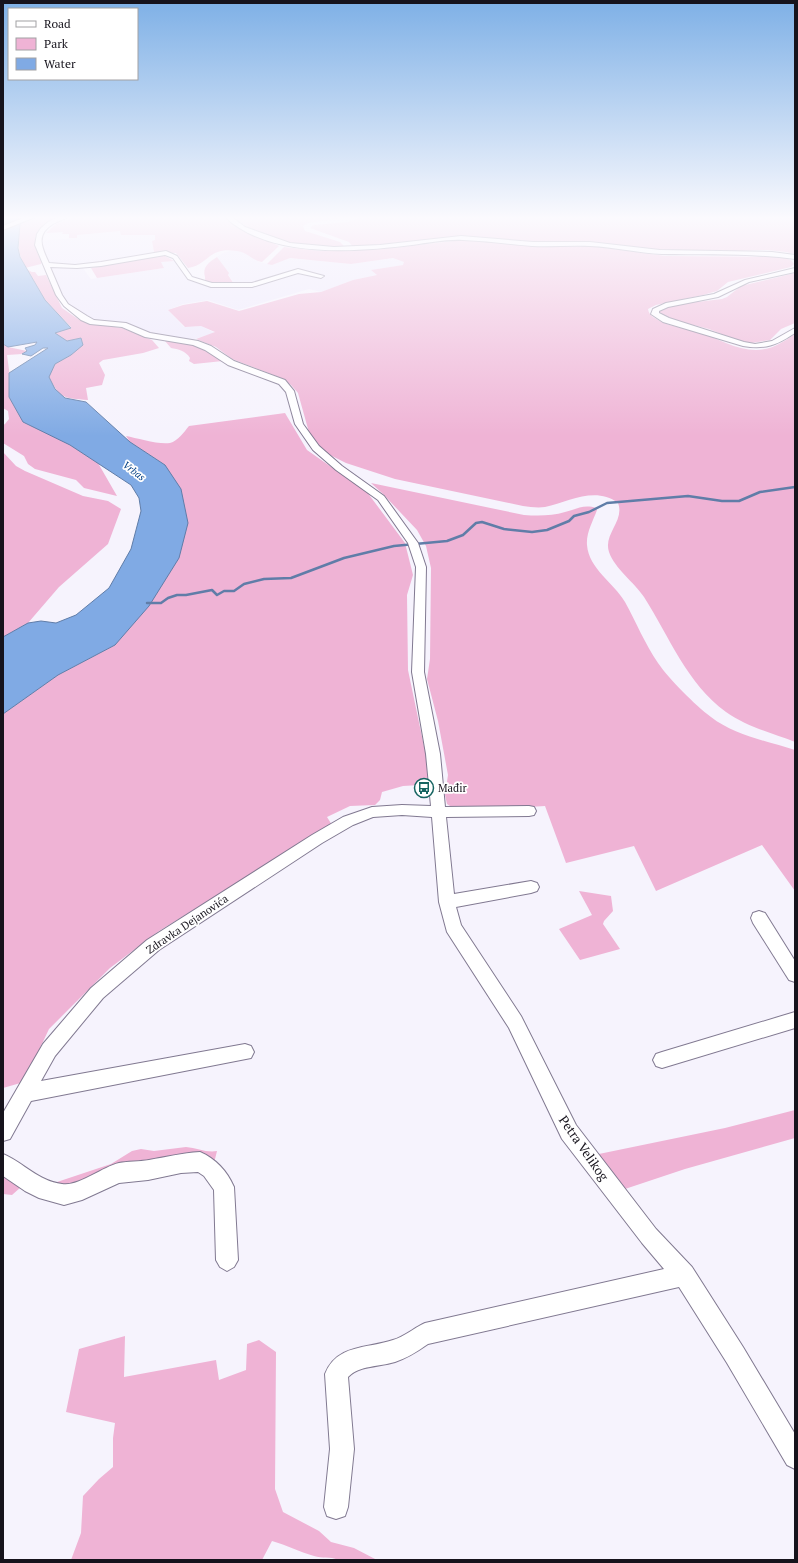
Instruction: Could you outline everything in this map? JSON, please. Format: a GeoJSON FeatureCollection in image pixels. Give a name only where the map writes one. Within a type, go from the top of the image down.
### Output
{"type":"FeatureCollection","features":[{"type":"Feature","properties":{"kind":"street","name":"Petra Velikog"},"geometry":{"type":"LineString","coordinates":[[57,290],[66,305],[84,318],[93,322],[123,325],[148,335],[195,343],[208,348],[232,364],[282,382],[290,391],[299,424],[312,443],[339,468],[381,498],[413,545],[421,567],[418,672],[433,754],[437,811],[447,902],[453,927],[498,993],[515,1022],[569,1132],[640,1224],[684,1276],[735,1355],[795,1456]]}},
{"type":"Feature","properties":{"kind":"street"},"geometry":{"type":"LineString","coordinates":[[729,290],[716,296],[666,305],[655,310],[656,314],[666,320],[743,344],[755,346],[774,343],[795,330]]}},
{"type":"Feature","properties":{"kind":"street","name":"Zdravka Dejanovića"},"geometry":{"type":"LineString","coordinates":[[3,1132],[49,1050],[97,993],[165,937],[317,839],[359,816],[379,812],[402,810],[465,813],[529,811]]}},
{"type":"Feature","properties":{"kind":"street"},"geometry":{"type":"LineString","coordinates":[[447,902],[532,887]]}},
{"type":"Feature","properties":{"kind":"street"},"geometry":{"type":"LineString","coordinates":[[759,918],[795,975]]}},
{"type":"Feature","properties":{"kind":"street"},"geometry":{"type":"LineString","coordinates":[[662,1060],[795,1020]]}},
{"type":"Feature","properties":{"kind":"street"},"geometry":{"type":"LineString","coordinates":[[25,1093],[244,1052]]}},
{"type":"Feature","properties":{"kind":"street"},"geometry":{"type":"LineString","coordinates":[[3,1164],[32,1184],[46,1191],[64,1195],[82,1190],[118,1173],[148,1170],[181,1163],[200,1162],[211,1169],[224,1187],[226,1206],[227,1260]]}},
{"type":"Feature","properties":{"kind":"street"},"geometry":{"type":"LineString","coordinates":[[336,1507],[342,1449],[335,1381],[338,1370],[347,1362],[395,1350],[410,1344],[425,1334],[684,1276]]}},
{"type":"Feature","properties":{"kind":"shaded area"},"geometry":{"type":"Polygon","coordinates":[[[59,290],[306,290],[238,310],[208,300],[183,304],[168,310],[184,327],[201,326],[215,333],[187,341],[157,337],[131,327],[93,322],[66,305],[59,290]]]}},
{"type":"Feature","properties":{"kind":"shaded area"},"geometry":{"type":"Polygon","coordinates":[[[313,290],[326,290],[321,292],[313,290]]]}},
{"type":"Feature","properties":{"kind":"green space"},"geometry":{"type":"Polygon","coordinates":[[[39,290],[53,290],[62,308],[78,319],[87,323],[122,328],[152,340],[159,348],[143,353],[103,360],[99,363],[105,375],[102,385],[86,388],[88,400],[68,398],[56,390],[49,377],[55,364],[71,355],[83,344],[81,338],[67,341],[55,333],[71,327],[45,300],[39,290]]]}},
{"type":"Feature","properties":{"kind":"green space"},"geometry":{"type":"Polygon","coordinates":[[[326,290],[718,290],[703,295],[656,305],[648,309],[652,316],[664,323],[698,332],[741,348],[756,350],[767,349],[782,343],[795,334],[795,742],[742,722],[712,701],[700,688],[680,659],[640,591],[620,570],[609,552],[609,539],[619,516],[618,503],[609,498],[591,495],[545,507],[523,506],[395,479],[346,463],[322,451],[310,436],[298,393],[291,385],[281,378],[232,359],[216,347],[196,339],[215,332],[201,326],[185,327],[168,310],[183,305],[207,301],[239,311],[299,294],[321,292],[326,290]]]}},
{"type":"Feature","properties":{"kind":"green space"},"geometry":{"type":"Polygon","coordinates":[[[736,290],[795,290],[795,323],[781,329],[770,340],[752,343],[741,342],[709,329],[666,318],[659,314],[659,310],[672,305],[722,299],[736,290]]]}},
{"type":"Feature","properties":{"kind":"green space"},"geometry":{"type":"Polygon","coordinates":[[[165,341],[196,346],[223,361],[194,364],[189,361],[190,358],[184,352],[171,348],[165,341]]]}},
{"type":"Feature","properties":{"kind":"green space"},"geometry":{"type":"Polygon","coordinates":[[[3,344],[8,347],[27,351],[22,354],[7,355],[10,377],[9,397],[70,445],[98,463],[117,496],[84,488],[76,480],[35,469],[28,464],[24,456],[3,443],[3,425],[9,419],[8,411],[3,408],[3,344]]]}},
{"type":"Feature","properties":{"kind":"green space"},"geometry":{"type":"Polygon","coordinates":[[[285,413],[307,450],[367,492],[405,543],[413,575],[407,595],[408,670],[430,775],[420,785],[403,786],[382,792],[380,800],[375,805],[350,806],[327,817],[332,825],[159,931],[110,968],[49,1029],[24,1082],[3,1088],[3,714],[58,675],[115,645],[165,465],[130,442],[126,436],[154,442],[170,443],[178,438],[189,426],[285,413]]]}},
{"type":"Feature","properties":{"kind":"green space"},"geometry":{"type":"Polygon","coordinates":[[[3,452],[16,466],[25,471],[83,496],[108,501],[121,509],[108,544],[59,587],[28,623],[3,637],[3,452]]]}},
{"type":"Feature","properties":{"kind":"green space"},"geometry":{"type":"Polygon","coordinates":[[[371,483],[524,515],[550,515],[580,507],[596,508],[597,510],[590,527],[587,541],[589,554],[592,561],[625,602],[658,663],[675,684],[705,712],[720,723],[751,737],[795,750],[795,891],[762,845],[656,891],[634,846],[566,863],[545,806],[453,808],[447,804],[445,795],[448,775],[438,721],[427,679],[430,659],[431,568],[426,546],[417,530],[371,483]]]}},
{"type":"Feature","properties":{"kind":"green space"},"geometry":{"type":"Polygon","coordinates":[[[579,891],[611,896],[613,911],[603,924],[620,949],[580,960],[559,929],[592,915],[579,891]]]}},
{"type":"Feature","properties":{"kind":"green space"},"geometry":{"type":"Polygon","coordinates":[[[795,1110],[795,1138],[685,1169],[622,1190],[594,1155],[725,1128],[795,1110]]]}},
{"type":"Feature","properties":{"kind":"green space"},"geometry":{"type":"Polygon","coordinates":[[[186,1147],[206,1151],[217,1151],[214,1163],[64,1189],[50,1182],[57,1182],[111,1164],[132,1151],[141,1149],[154,1151],[186,1147]]]}},
{"type":"Feature","properties":{"kind":"green space"},"geometry":{"type":"Polygon","coordinates":[[[3,1173],[21,1187],[12,1195],[3,1194],[3,1173]]]}},
{"type":"Feature","properties":{"kind":"green space"},"geometry":{"type":"Polygon","coordinates":[[[125,1336],[124,1377],[216,1360],[219,1380],[246,1370],[247,1344],[259,1340],[276,1352],[275,1489],[283,1512],[319,1531],[331,1542],[354,1548],[377,1560],[338,1560],[317,1557],[272,1541],[262,1560],[71,1560],[81,1533],[83,1496],[113,1467],[113,1438],[115,1423],[66,1412],[79,1349],[125,1336]]]}},
{"type":"Feature","properties":{"kind":"water","name":"Vrbas"},"geometry":{"type":"Polygon","coordinates":[[[3,290],[39,290],[45,300],[71,328],[55,333],[67,341],[81,338],[83,345],[71,355],[55,364],[49,377],[55,389],[65,398],[86,402],[130,442],[165,465],[181,489],[188,523],[179,558],[149,606],[115,645],[58,675],[3,714],[3,637],[28,623],[41,621],[56,623],[76,615],[109,588],[131,549],[141,511],[139,498],[131,485],[70,445],[23,422],[9,397],[9,373],[48,348],[43,348],[31,356],[22,354],[27,351],[25,348],[35,345],[37,342],[8,347],[3,344],[3,290]]]}},
{"type":"Feature","properties":{"kind":"waterway"},"geometry":{"type":"LineString","coordinates":[[147,603],[161,603],[168,598],[177,595],[186,595],[212,590],[217,595],[224,591],[234,591],[244,584],[264,579],[291,578],[344,558],[394,546],[447,541],[463,535],[476,523],[482,522],[504,529],[532,532],[547,530],[569,521],[574,516],[589,512],[607,503],[688,496],[722,501],[739,501],[760,492],[795,487]]}},
{"type":"Feature","properties":{"kind":"place","name":"Mađir"},"geometry":{"type":"Point","coordinates":[424,788]}}]}
